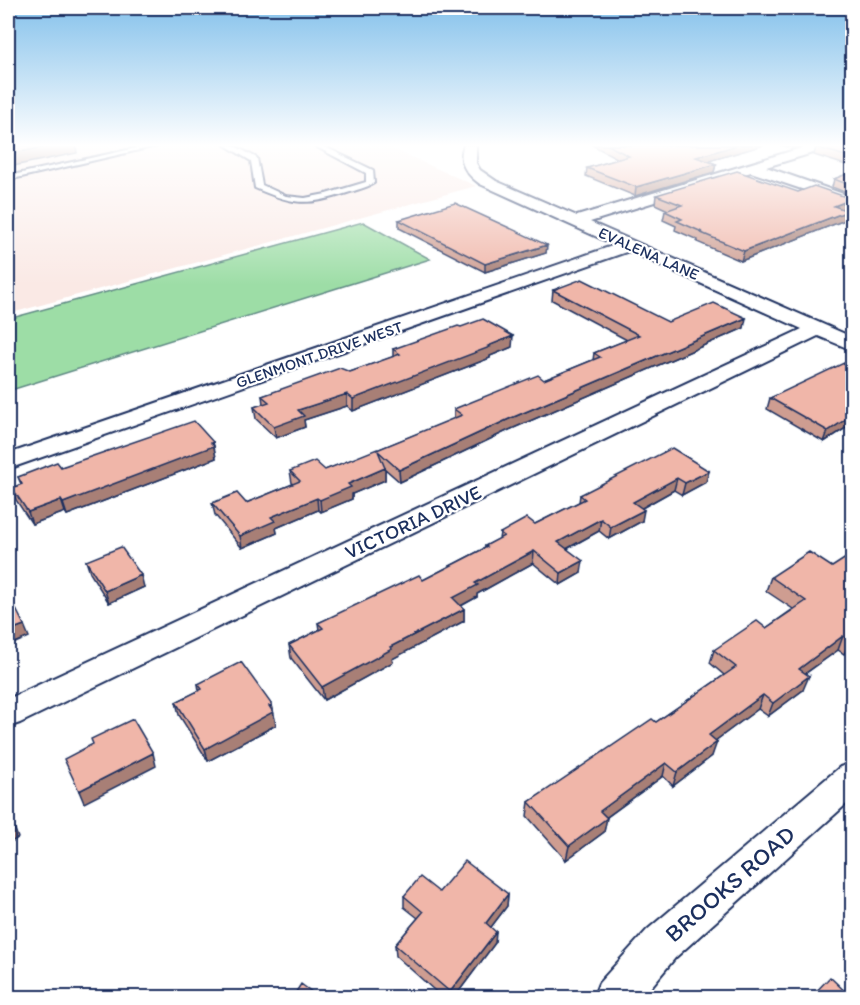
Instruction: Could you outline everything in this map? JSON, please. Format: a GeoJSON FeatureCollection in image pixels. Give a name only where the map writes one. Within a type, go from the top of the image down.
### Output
{"type":"FeatureCollection","features":[{"type":"Feature","properties":{"kind":"street","name":"EVALENA LANE"},"geometry":{"type":"LineString","coordinates":[[510,192],[852,344]]}},
{"type":"Feature","properties":{"kind":"street"},"geometry":{"type":"LineString","coordinates":[[578,222],[673,192]]}},
{"type":"Feature","properties":{"kind":"street"},"geometry":{"type":"LineString","coordinates":[[823,192],[852,202]]}},
{"type":"Feature","properties":{"kind":"street","name":"GLENMONT DRIVE WEST"},"geometry":{"type":"LineString","coordinates":[[8,462],[630,245]]}},
{"type":"Feature","properties":{"kind":"street","name":"VICTORIA DRIVE"},"geometry":{"type":"LineString","coordinates":[[8,714],[818,329]]}},
{"type":"Feature","properties":{"kind":"street","name":"BROOKS ROAD"},"geometry":{"type":"LineString","coordinates":[[614,998],[662,944],[852,778]]}},
{"type":"Feature","properties":{"kind":"lane"},"geometry":{"type":"LineString","coordinates":[[271,192],[285,198],[309,199],[343,192]]}},
{"type":"Feature","properties":{"kind":"shaded area"},"geometry":{"type":"Polygon","coordinates":[[[8,192],[454,192],[8,314],[8,192]]]}},
{"type":"Feature","properties":{"kind":"green space"},"geometry":{"type":"Polygon","coordinates":[[[363,222],[430,259],[8,391],[8,319],[363,222]]]}},
{"type":"Feature","properties":{"kind":"building"},"geometry":{"type":"Polygon","coordinates":[[[666,192],[831,192],[852,199],[834,206],[848,211],[744,251],[677,221],[682,219],[665,211],[682,205],[656,195],[666,192]]]}},
{"type":"Feature","properties":{"kind":"building"},"geometry":{"type":"Polygon","coordinates":[[[455,203],[547,245],[485,264],[399,220],[455,203]]]}},
{"type":"Feature","properties":{"kind":"building"},"geometry":{"type":"Polygon","coordinates":[[[582,279],[668,322],[714,303],[746,318],[509,419],[399,470],[378,451],[385,468],[348,484],[351,487],[271,517],[275,521],[240,536],[212,503],[237,493],[246,503],[300,481],[290,471],[315,461],[325,470],[377,450],[462,415],[454,409],[538,375],[544,380],[600,357],[594,353],[639,335],[553,290],[582,279]]]}},
{"type":"Feature","properties":{"kind":"building"},"geometry":{"type":"Polygon","coordinates":[[[483,319],[513,336],[488,346],[490,347],[353,399],[347,394],[298,410],[304,416],[274,427],[254,407],[269,402],[262,396],[340,368],[350,372],[400,354],[393,349],[483,319]]]}},
{"type":"Feature","properties":{"kind":"building"},"geometry":{"type":"Polygon","coordinates":[[[848,361],[852,363],[852,415],[828,431],[770,398],[848,361]]]}},
{"type":"Feature","properties":{"kind":"building"},"geometry":{"type":"Polygon","coordinates":[[[194,421],[214,446],[63,503],[61,500],[28,512],[12,488],[22,484],[18,477],[57,462],[61,467],[194,421]]]}},
{"type":"Feature","properties":{"kind":"building"},"geometry":{"type":"Polygon","coordinates":[[[672,448],[709,471],[685,483],[677,478],[633,502],[644,510],[611,527],[601,519],[558,542],[583,561],[561,573],[534,551],[475,583],[478,585],[453,598],[464,609],[390,647],[392,649],[322,687],[289,645],[323,628],[318,623],[419,575],[423,580],[487,547],[485,546],[504,536],[500,533],[527,518],[535,524],[585,499],[580,495],[672,448]]]}},
{"type":"Feature","properties":{"kind":"building"},"geometry":{"type":"Polygon","coordinates":[[[121,547],[141,575],[105,591],[86,561],[121,547]]]}},
{"type":"Feature","properties":{"kind":"building"},"geometry":{"type":"Polygon","coordinates":[[[809,552],[832,567],[852,554],[852,639],[850,641],[843,636],[799,669],[809,676],[773,703],[763,695],[709,735],[717,742],[677,772],[666,763],[600,811],[607,818],[569,846],[529,802],[652,719],[656,722],[736,667],[714,650],[757,621],[766,628],[806,601],[771,577],[809,552]]]}},
{"type":"Feature","properties":{"kind":"building"},"geometry":{"type":"Polygon","coordinates":[[[12,601],[24,625],[8,631],[8,603],[12,601]]]}},
{"type":"Feature","properties":{"kind":"building"},"geometry":{"type":"Polygon","coordinates":[[[241,662],[272,705],[269,706],[273,712],[205,749],[176,702],[202,689],[198,684],[241,662]]]}},
{"type":"Feature","properties":{"kind":"building"},"geometry":{"type":"Polygon","coordinates":[[[133,719],[153,753],[79,791],[64,759],[93,744],[91,739],[133,719]]]}},
{"type":"Feature","properties":{"kind":"building"},"geometry":{"type":"Polygon","coordinates":[[[8,815],[12,826],[8,828],[8,815]]]}},
{"type":"Feature","properties":{"kind":"building"},"geometry":{"type":"Polygon","coordinates":[[[465,861],[508,894],[486,923],[496,932],[450,992],[395,945],[423,912],[404,896],[420,877],[439,892],[465,861]]]}},
{"type":"Feature","properties":{"kind":"building"},"geometry":{"type":"Polygon","coordinates":[[[830,977],[852,998],[810,998],[830,977]]]}},
{"type":"Feature","properties":{"kind":"building"},"geometry":{"type":"Polygon","coordinates":[[[301,984],[320,998],[292,998],[301,984]]]}}]}
